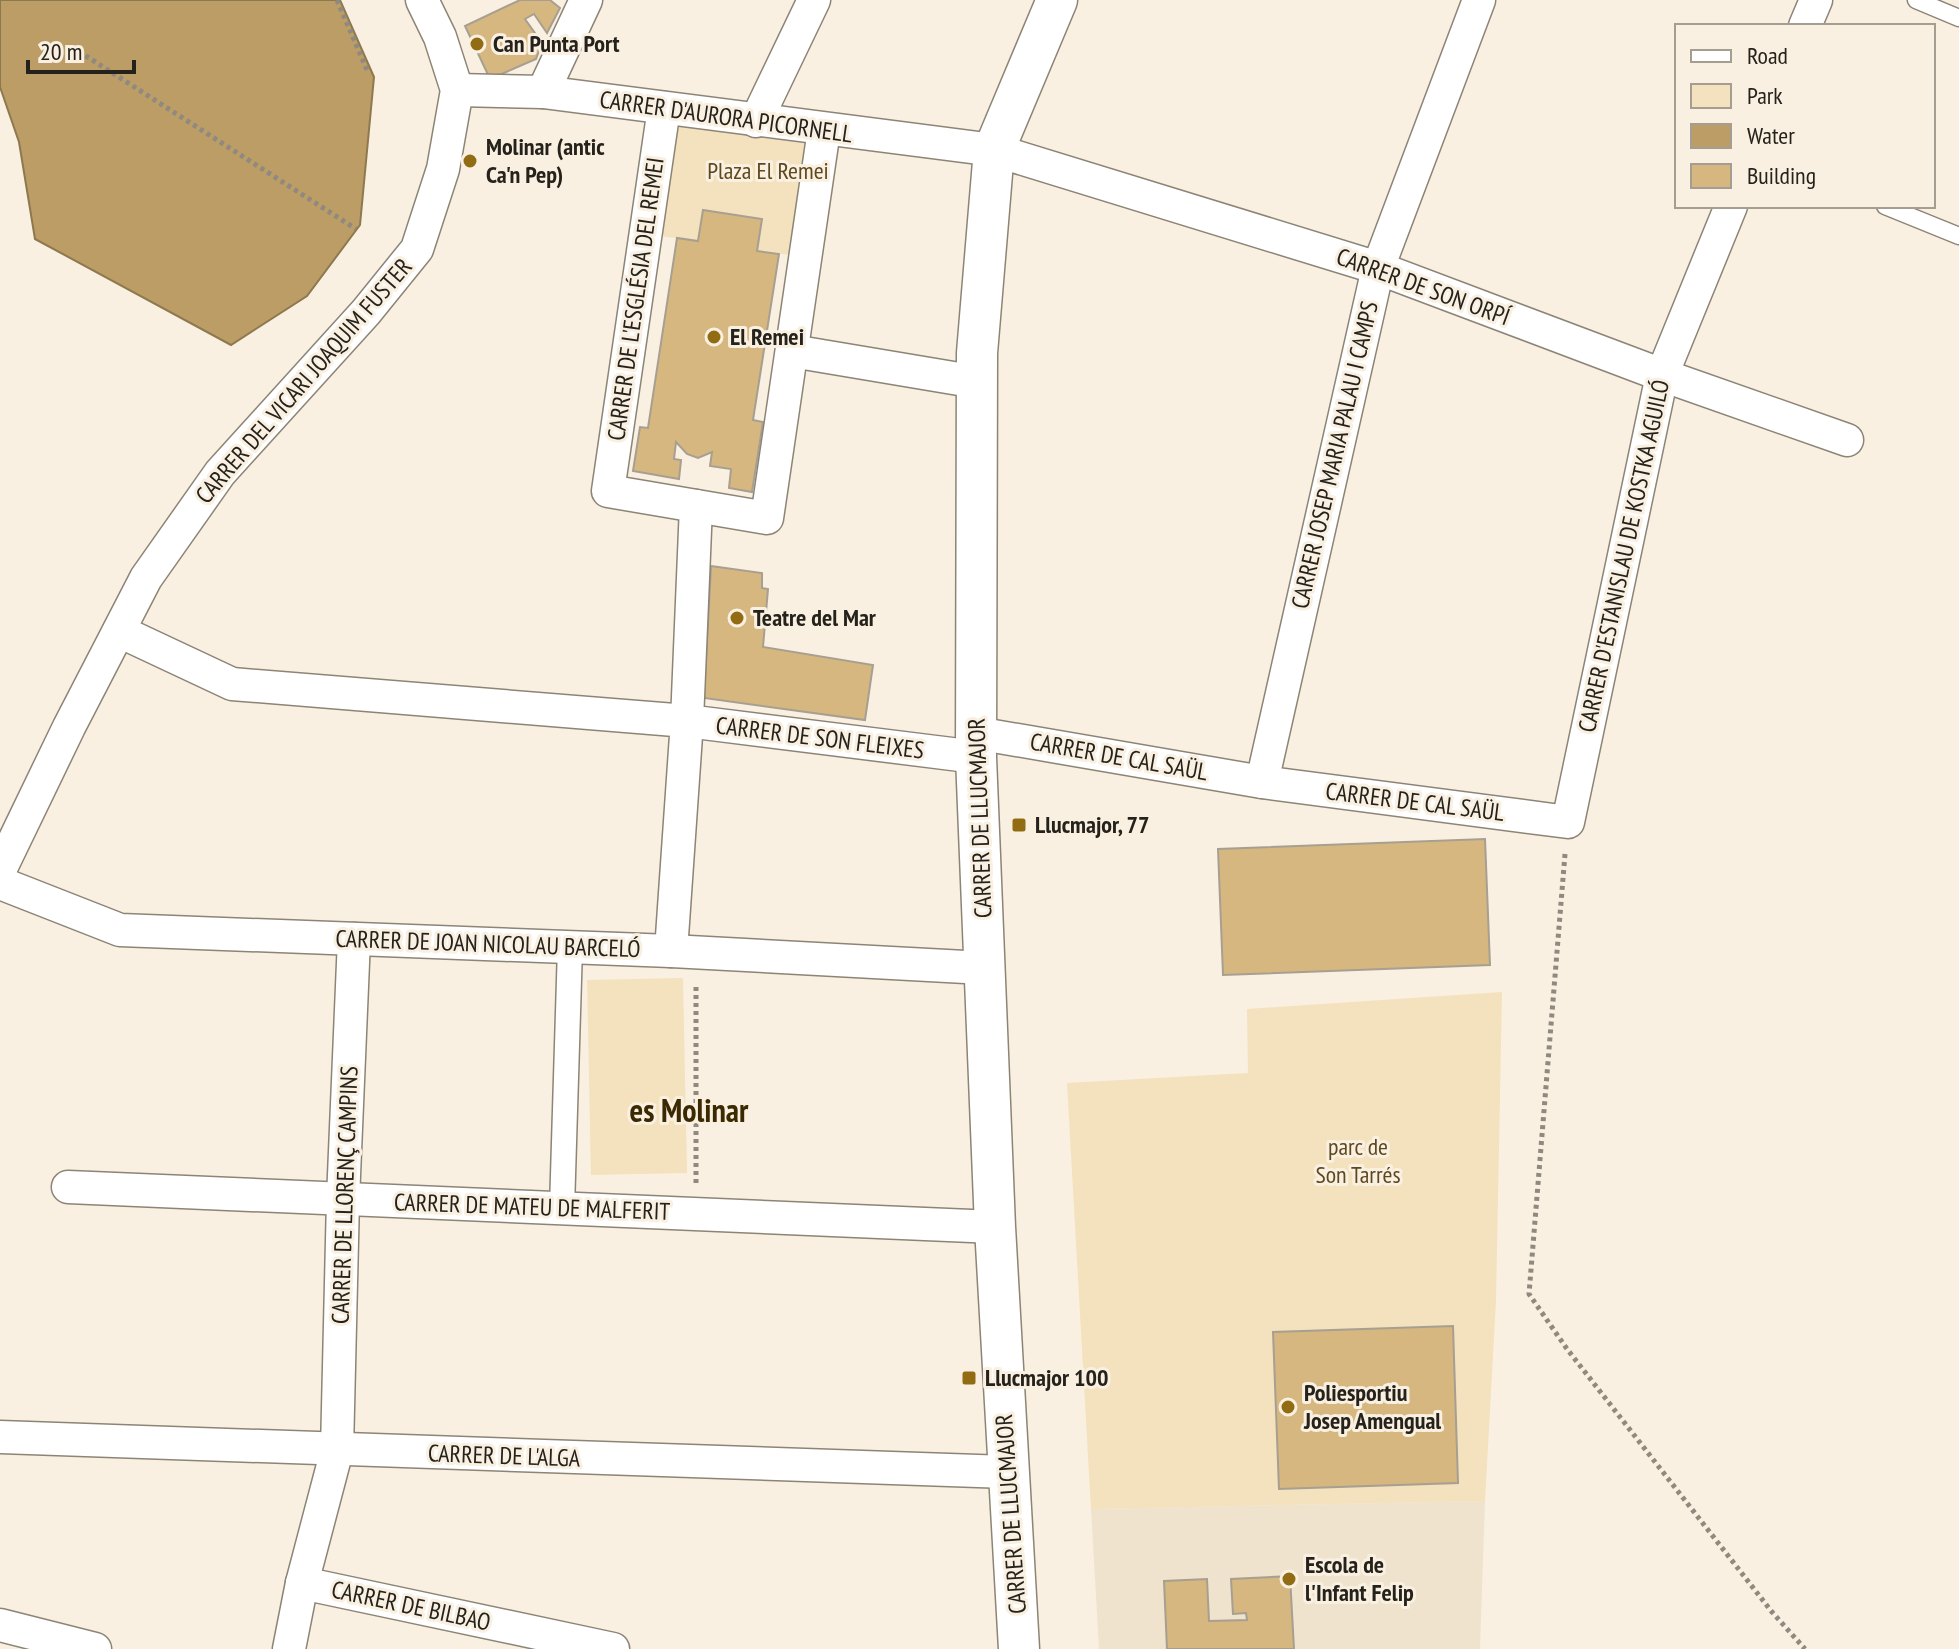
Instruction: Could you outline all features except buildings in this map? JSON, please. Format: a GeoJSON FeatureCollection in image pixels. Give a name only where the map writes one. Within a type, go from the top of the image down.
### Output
{"type":"FeatureCollection","features":[{"type":"Feature","properties":{"kind":"street","name":"CARRER DEL VICARI JOAQUIM FUSTER"},"geometry":{"type":"LineString","coordinates":[[0,870],[146,578],[220,473],[357,323],[417,249],[443,169],[457,90],[440,37],[422,0]]}},
{"type":"Feature","properties":{"kind":"street"},"geometry":{"type":"LineString","coordinates":[[543,92],[586,0]]}},
{"type":"Feature","properties":{"kind":"street"},"geometry":{"type":"LineString","coordinates":[[756,121],[814,0]]}},
{"type":"Feature","properties":{"kind":"street","name":"CARRER DE LLUCMAJOR"},"geometry":{"type":"LineString","coordinates":[[1019,1649],[995,1227],[976,745],[977,353],[994,150],[1057,0]]}},
{"type":"Feature","properties":{"kind":"street","name":"CARRER JOSEP MARIA PALAU I CAMPS"},"geometry":{"type":"LineString","coordinates":[[1262,782],[1378,268],[1479,0]]}},
{"type":"Feature","properties":{"kind":"street"},"geometry":{"type":"LineString","coordinates":[[1806,24],[1816,0]]}},
{"type":"Feature","properties":{"kind":"street","name":"CARRER D'AURORA PICORNELL"},"geometry":{"type":"LineString","coordinates":[[457,90],[543,92],[994,150]]}},
{"type":"Feature","properties":{"kind":"street","name":"CARRER DE L'ESGLÉSIA DEL REMEI"},"geometry":{"type":"LineString","coordinates":[[664,108],[608,491],[696,506]]}},
{"type":"Feature","properties":{"kind":"street"},"geometry":{"type":"LineString","coordinates":[[696,506],[767,518],[824,130]]}},
{"type":"Feature","properties":{"kind":"street","name":"CARRER DE SON ORPÍ"},"geometry":{"type":"LineString","coordinates":[[994,150],[1378,268],[1662,375],[1847,440]]}},
{"type":"Feature","properties":{"kind":"street","name":"CARRER D'ESTANISLAU DE KOSTKA AGUILÓ"},"geometry":{"type":"LineString","coordinates":[[1568,822],[1662,375],[1730,208]]}},
{"type":"Feature","properties":{"kind":"street"},"geometry":{"type":"LineString","coordinates":[[792,351],[977,382]]}},
{"type":"Feature","properties":{"kind":"street","name":"CARRER DE SON FLEIXES"},"geometry":{"type":"LineString","coordinates":[[696,506],[687,721],[976,745]]}},
{"type":"Feature","properties":{"kind":"street"},"geometry":{"type":"LineString","coordinates":[[119,631],[232,684],[687,721],[684,951]]}},
{"type":"Feature","properties":{"kind":"street","name":"CARRER DE CAL SAÜL"},"geometry":{"type":"LineString","coordinates":[[976,745],[1568,822]]}},
{"type":"Feature","properties":{"kind":"street","name":"CARRER DE JOAN NICOLAU BARCELÓ"},"geometry":{"type":"LineString","coordinates":[[0,883],[120,930],[684,951],[984,968]]}},
{"type":"Feature","properties":{"kind":"street","name":"CARRER DE LLORENÇ CAMPINS"},"geometry":{"type":"LineString","coordinates":[[289,1649],[302,1583],[337,1450],[354,939]]}},
{"type":"Feature","properties":{"kind":"street"},"geometry":{"type":"LineString","coordinates":[[562,1208],[570,947]]}},
{"type":"Feature","properties":{"kind":"street","name":"CARRER DE MATEU DE MALFERIT"},"geometry":{"type":"LineString","coordinates":[[68,1187],[995,1227]]}},
{"type":"Feature","properties":{"kind":"street","name":"CARRER DE L'ALGA"},"geometry":{"type":"LineString","coordinates":[[0,1437],[1007,1472]]}},
{"type":"Feature","properties":{"kind":"street","name":"CARRER DE BILBAO"},"geometry":{"type":"LineString","coordinates":[[302,1583],[613,1649]]}},
{"type":"Feature","properties":{"kind":"street"},"geometry":{"type":"LineString","coordinates":[[0,1625],[95,1649]]}},
{"type":"Feature","properties":{"kind":"lane"},"geometry":{"type":"LineString","coordinates":[[1916,0],[1959,18]]}},
{"type":"Feature","properties":{"kind":"lane"},"geometry":{"type":"LineString","coordinates":[[1890,208],[1959,236]]}},
{"type":"Feature","properties":{"kind":"path"},"geometry":{"type":"LineString","coordinates":[[337,0],[368,72]]}},
{"type":"Feature","properties":{"kind":"path"},"geometry":{"type":"LineString","coordinates":[[72,47],[356,229]]}},
{"type":"Feature","properties":{"kind":"path"},"geometry":{"type":"LineString","coordinates":[[1568,822],[1529,1294],[1567,1349],[1772,1612],[1805,1649]]}},
{"type":"Feature","properties":{"kind":"path"},"geometry":{"type":"LineString","coordinates":[[684,951],[696,1214]]}},
{"type":"Feature","properties":{"kind":"shaded area","name":"Escola de l'Infant Felip"},"geometry":{"type":"Polygon","coordinates":[[[1485,1501],[1480,1649],[1099,1649],[1091,1509],[1485,1501]]]}},
{"type":"Feature","properties":{"kind":"green space","name":"Plaza El Remei"},"geometry":{"type":"Polygon","coordinates":[[[664,108],[824,130],[806,257],[757,251],[761,219],[704,210],[698,241],[645,234],[664,108]]]}},
{"type":"Feature","properties":{"kind":"green space"},"geometry":{"type":"Polygon","coordinates":[[[683,978],[687,1173],[591,1175],[587,980],[683,978]]]}},
{"type":"Feature","properties":{"kind":"green space","name":"parc de Son Tarrés"},"geometry":{"type":"Polygon","coordinates":[[[1502,992],[1496,1300],[1485,1501],[1091,1509],[1067,1083],[1248,1073],[1247,1009],[1502,992]]]}},
{"type":"Feature","properties":{"kind":"water"},"geometry":{"type":"Polygon","coordinates":[[[0,0],[340,0],[374,77],[360,225],[307,296],[231,345],[35,239],[19,142],[0,87],[0,0]]]}},
{"type":"Feature","properties":{"kind":"place","name":"Can Punta Port"},"geometry":{"type":"Point","coordinates":[477,44]}},
{"type":"Feature","properties":{"kind":"place","name":"Molinar (antic Ca'n Pep)"},"geometry":{"type":"Point","coordinates":[470,161]}},
{"type":"Feature","properties":{"kind":"place","name":"El Remei"},"geometry":{"type":"Point","coordinates":[714,337]}},
{"type":"Feature","properties":{"kind":"place","name":"Teatre del Mar"},"geometry":{"type":"Point","coordinates":[737,618]}},
{"type":"Feature","properties":{"kind":"place","name":"Llucmajor, 77"},"geometry":{"type":"Point","coordinates":[1019,825]}},
{"type":"Feature","properties":{"kind":"place","name":"Llucmajor 100"},"geometry":{"type":"Point","coordinates":[969,1378]}},
{"type":"Feature","properties":{"kind":"place","name":"Poliesportiu Josep Amengual"},"geometry":{"type":"Point","coordinates":[1288,1407]}},
{"type":"Feature","properties":{"kind":"place","name":"Escola de l'Infant Felip"},"geometry":{"type":"Point","coordinates":[1289,1579]}},
{"type":"Feature","properties":{"kind":"district","name":"es Molinar"},"geometry":{"type":"Point","coordinates":[689,1111]}}]}
